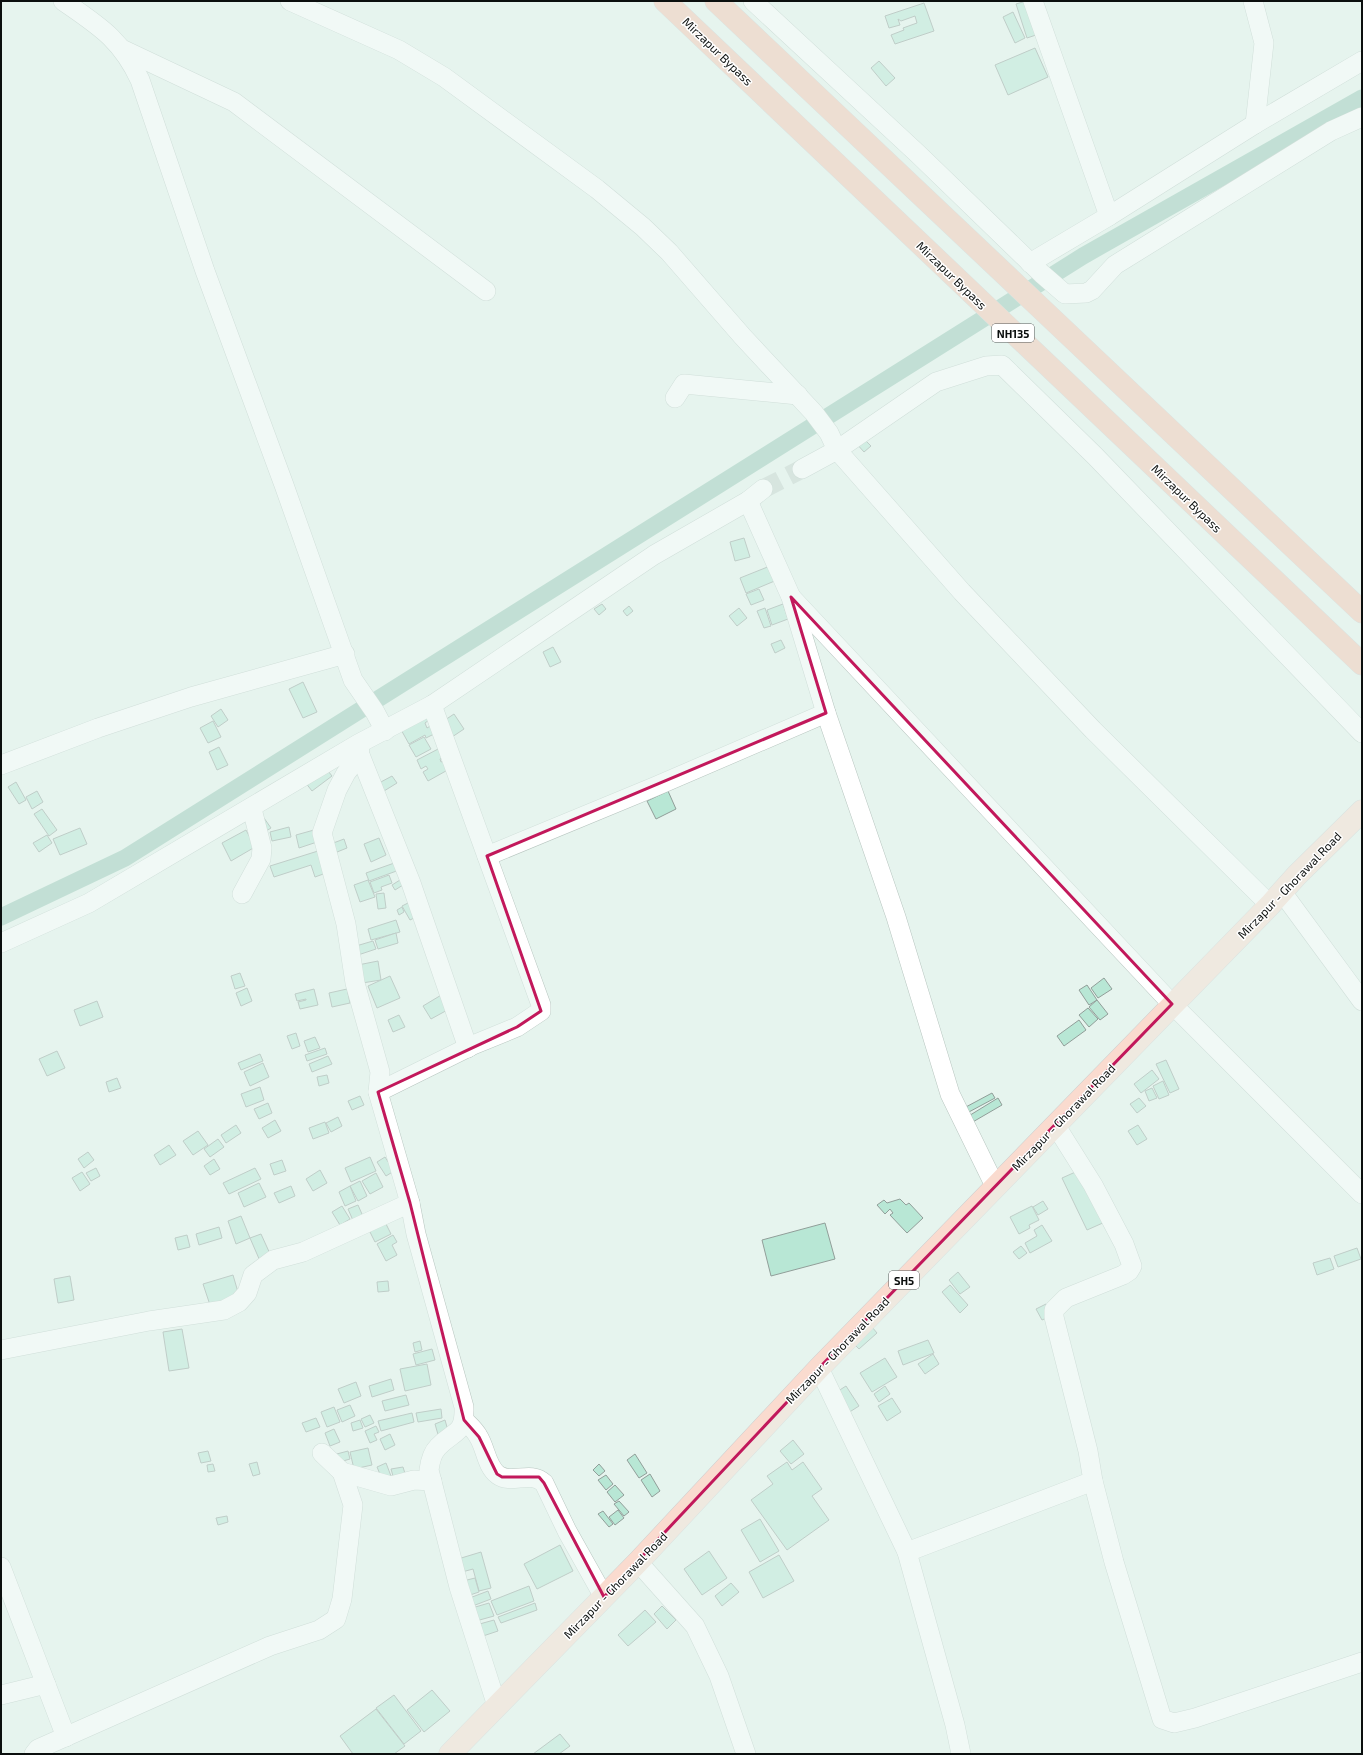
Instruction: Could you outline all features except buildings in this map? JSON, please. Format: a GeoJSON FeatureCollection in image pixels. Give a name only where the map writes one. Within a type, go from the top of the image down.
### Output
{"type":"FeatureCollection","features":[{"type":"Feature","properties":{"kind":"highway","name":"Mirzapur Bypass"},"geometry":{"type":"LineString","coordinates":[[665,1],[1362,664]]}},
{"type":"Feature","properties":{"kind":"highway","name":"NH135"},"geometry":{"type":"LineString","coordinates":[[716,1],[1362,612]]}},
{"type":"Feature","properties":{"kind":"main road","name":"Mirzapur - Ghorawal Road"},"geometry":{"type":"LineString","coordinates":[[450,1754],[638,1562],[819,1368],[1362,810]]}},
{"type":"Feature","properties":{"kind":"street"},"geometry":{"type":"LineString","coordinates":[[62,1],[115,40],[124,50],[140,80],[205,271],[345,654],[353,680],[375,712],[385,731]]}},
{"type":"Feature","properties":{"kind":"street"},"geometry":{"type":"LineString","coordinates":[[290,1],[406,54],[444,77],[597,189],[643,227],[669,252],[743,337],[814,413],[833,441],[962,592],[1093,730],[1276,899],[1362,1002]]}},
{"type":"Feature","properties":{"kind":"street"},"geometry":{"type":"LineString","coordinates":[[753,1],[918,154],[1065,294],[1086,294],[1092,290],[1115,265],[1331,131],[1362,117]]}},
{"type":"Feature","properties":{"kind":"street"},"geometry":{"type":"LineString","coordinates":[[1033,1],[1109,216]]}},
{"type":"Feature","properties":{"kind":"street"},"geometry":{"type":"LineString","coordinates":[[1253,1],[1264,43],[1255,124]]}},
{"type":"Feature","properties":{"kind":"street"},"geometry":{"type":"LineString","coordinates":[[124,50],[234,102],[486,291]]}},
{"type":"Feature","properties":{"kind":"street"},"geometry":{"type":"LineString","coordinates":[[1036,268],[1109,216],[1255,124],[1362,61]]}},
{"type":"Feature","properties":{"kind":"street"},"geometry":{"type":"LineString","coordinates":[[802,469],[833,441],[936,382],[986,366],[1002,365],[1100,462],[1362,733]]}},
{"type":"Feature","properties":{"kind":"street"},"geometry":{"type":"LineString","coordinates":[[675,398],[684,384],[798,395]]}},
{"type":"Feature","properties":{"kind":"street"},"geometry":{"type":"LineString","coordinates":[[1,943],[89,903],[359,749],[385,731],[432,704],[654,555],[748,501],[763,489]]}},
{"type":"Feature","properties":{"kind":"street"},"geometry":{"type":"LineString","coordinates":[[748,501],[791,597],[826,712],[896,917],[950,1094],[995,1186]]}},
{"type":"Feature","properties":{"kind":"street"},"geometry":{"type":"LineString","coordinates":[[791,597],[1172,1004],[1362,1194]]}},
{"type":"Feature","properties":{"kind":"street"},"geometry":{"type":"LineString","coordinates":[[1,765],[98,728],[191,697],[345,654]]}},
{"type":"Feature","properties":{"kind":"street"},"geometry":{"type":"LineString","coordinates":[[378,1092],[468,1048],[517,1027],[540,1011],[541,1005],[432,704]]}},
{"type":"Feature","properties":{"kind":"street"},"geometry":{"type":"LineString","coordinates":[[487,856],[654,787],[826,712]]}},
{"type":"Feature","properties":{"kind":"street"},"geometry":{"type":"LineString","coordinates":[[359,749],[411,883],[468,1048]]}},
{"type":"Feature","properties":{"kind":"street"},"geometry":{"type":"LineString","coordinates":[[359,749],[337,790],[322,833],[346,924],[355,983],[380,1072],[378,1092],[410,1203],[416,1234],[464,1407],[464,1420],[461,1429],[437,1448],[431,1459],[429,1470],[458,1587],[497,1706]]}},
{"type":"Feature","properties":{"kind":"street"},"geometry":{"type":"LineString","coordinates":[[242,894],[261,859],[262,848],[252,809]]}},
{"type":"Feature","properties":{"kind":"street"},"geometry":{"type":"LineString","coordinates":[[1056,1126],[1093,1185],[1124,1244],[1132,1266],[1129,1271],[1122,1275],[1066,1298],[1054,1310],[1054,1317],[1114,1562],[1162,1719],[1174,1724],[1362,1662]]}},
{"type":"Feature","properties":{"kind":"street"},"geometry":{"type":"LineString","coordinates":[[1,1350],[149,1321],[224,1310],[239,1302],[247,1293],[254,1275],[272,1260],[303,1252],[410,1203]]}},
{"type":"Feature","properties":{"kind":"street"},"geometry":{"type":"LineString","coordinates":[[819,1368],[907,1552],[953,1718],[961,1754]]}},
{"type":"Feature","properties":{"kind":"street"},"geometry":{"type":"LineString","coordinates":[[464,1420],[479,1437],[491,1468],[496,1474],[502,1477],[513,1478],[534,1477],[539,1478],[544,1483],[567,1531],[604,1597]]}},
{"type":"Feature","properties":{"kind":"street"},"geometry":{"type":"LineString","coordinates":[[322,1454],[342,1472],[391,1486],[414,1480],[432,1481]]}},
{"type":"Feature","properties":{"kind":"street"},"geometry":{"type":"LineString","coordinates":[[34,1754],[38,1749],[270,1646],[319,1630],[336,1619],[342,1598],[353,1505],[342,1472]]}},
{"type":"Feature","properties":{"kind":"street"},"geometry":{"type":"LineString","coordinates":[[907,1552],[1093,1481]]}},
{"type":"Feature","properties":{"kind":"street"},"geometry":{"type":"LineString","coordinates":[[638,1562],[695,1626],[718,1676],[746,1754]]}},
{"type":"Feature","properties":{"kind":"street"},"geometry":{"type":"LineString","coordinates":[[1,1567],[66,1737]]}},
{"type":"Feature","properties":{"kind":"street"},"geometry":{"type":"LineString","coordinates":[[1,1696],[46,1684]]}},
{"type":"Feature","properties":{"kind":"highlighted area"},"geometry":{"type":"Polygon","coordinates":[[[791,597],[1172,1004],[819,1368],[604,1597],[544,1483],[539,1477],[502,1477],[497,1474],[479,1437],[464,1420],[410,1203],[378,1092],[517,1027],[541,1011],[487,856],[826,713],[791,597]]]}},
{"type":"Feature","properties":{"kind":"waterway"},"geometry":{"type":"LineString","coordinates":[[1,917],[125,858],[1083,256],[1362,98]]}},
{"type":"Feature","properties":{"kind":"tunnel"},"geometry":{"type":"LineString","coordinates":[[763,489],[802,469]]}}]}
